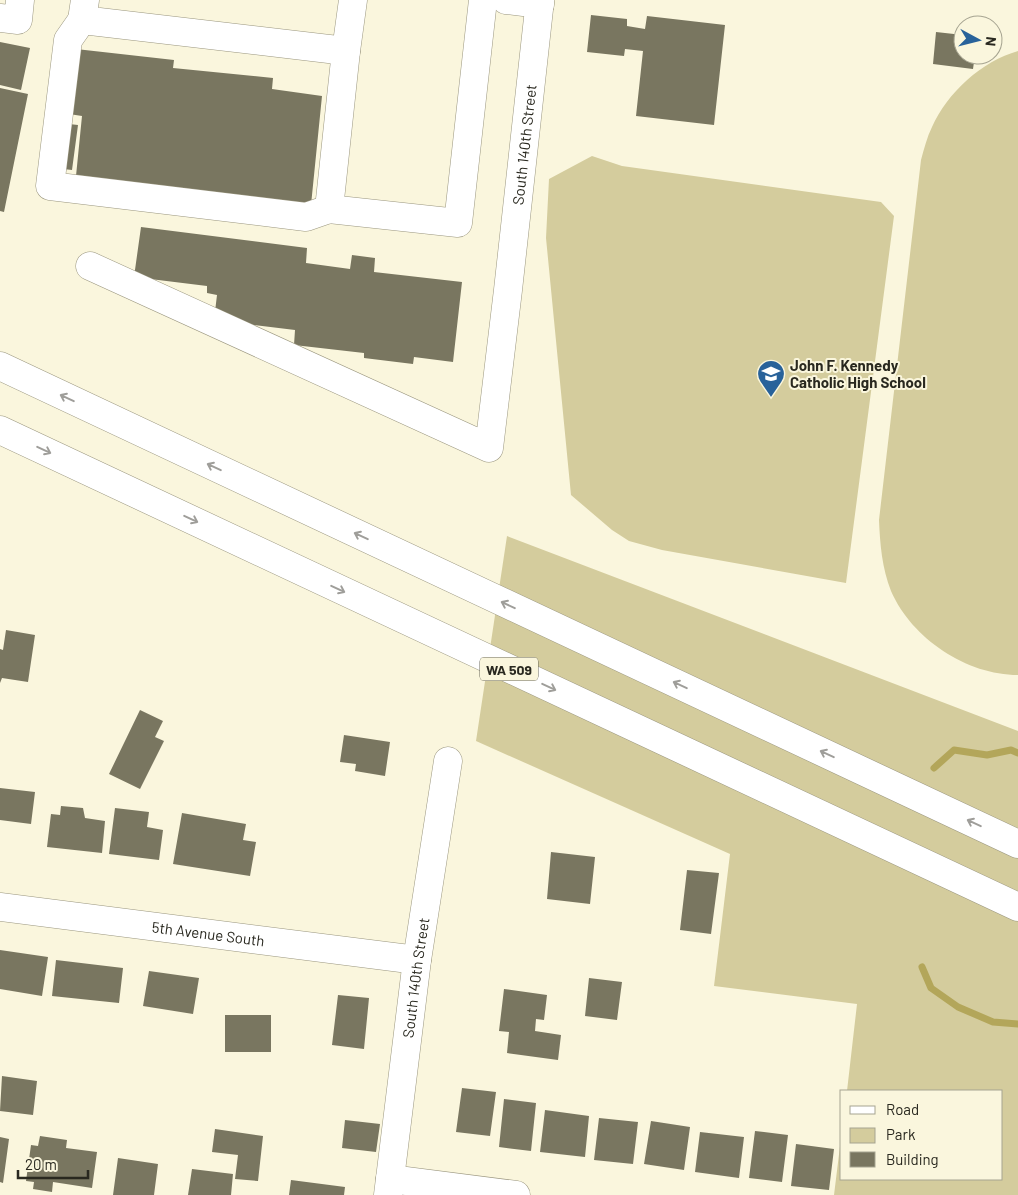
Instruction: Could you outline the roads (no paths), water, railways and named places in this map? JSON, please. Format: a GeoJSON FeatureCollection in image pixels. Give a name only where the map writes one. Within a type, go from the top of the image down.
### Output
{"type":"FeatureCollection","features":[{"type":"Feature","properties":{"kind":"main road"},"geometry":{"type":"LineString","coordinates":[[0,18],[18,20],[20,0]]}},
{"type":"Feature","properties":{"kind":"main road"},"geometry":{"type":"LineString","coordinates":[[329,209],[353,0]]}},
{"type":"Feature","properties":{"kind":"main road"},"geometry":{"type":"LineString","coordinates":[[346,51],[83,10],[68,40],[50,186],[306,217],[329,209],[458,223],[483,0]]}},
{"type":"Feature","properties":{"kind":"main road"},"geometry":{"type":"LineString","coordinates":[[506,0],[540,2]]}},
{"type":"Feature","properties":{"kind":"main road","name":"South 140th Street"},"geometry":{"type":"LineString","coordinates":[[90,266],[489,448],[540,2]]}},
{"type":"Feature","properties":{"kind":"main road"},"geometry":{"type":"LineString","coordinates":[[0,365],[1018,844]]}},
{"type":"Feature","properties":{"kind":"main road","name":"WA 509"},"geometry":{"type":"LineString","coordinates":[[0,430],[1018,907]]}},
{"type":"Feature","properties":{"kind":"main road","name":"South 140th Street"},"geometry":{"type":"LineString","coordinates":[[389,1187],[417,960],[448,762]]}},
{"type":"Feature","properties":{"kind":"main road","name":"5th Avenue South"},"geometry":{"type":"LineString","coordinates":[[0,907],[417,960]]}},
{"type":"Feature","properties":{"kind":"main road"},"geometry":{"type":"LineString","coordinates":[[389,1187],[516,1195]]}},
{"type":"Feature","properties":{"kind":"waterway"},"geometry":{"type":"LineString","coordinates":[[934,768],[954,750],[987,755],[1011,750],[1018,753]]}},
{"type":"Feature","properties":{"kind":"waterway"},"geometry":{"type":"LineString","coordinates":[[922,967],[931,988],[958,1007],[993,1022],[1018,1024]]}},
{"type":"Feature","properties":{"kind":"place","name":"John F. Kennedy Catholic High School"},"geometry":{"type":"Point","coordinates":[771,398]}}]}
